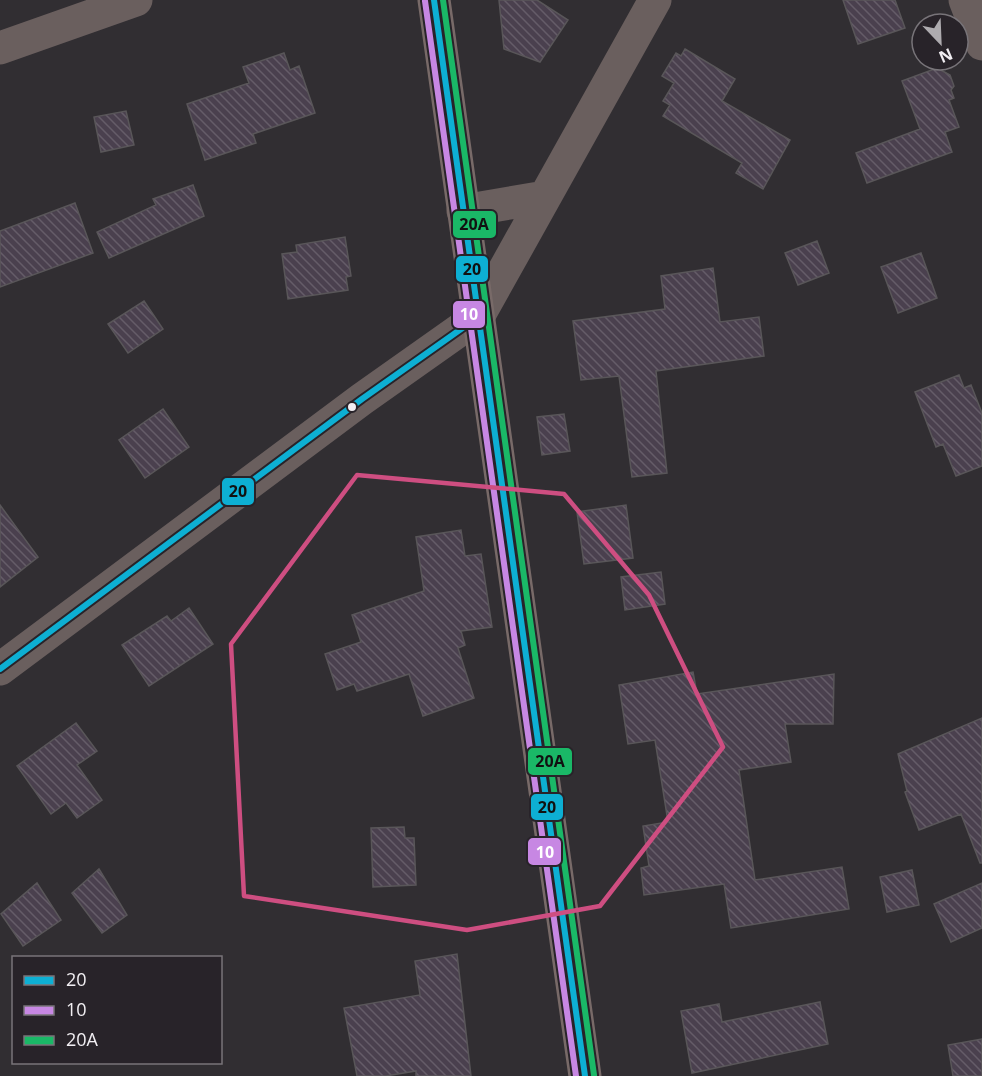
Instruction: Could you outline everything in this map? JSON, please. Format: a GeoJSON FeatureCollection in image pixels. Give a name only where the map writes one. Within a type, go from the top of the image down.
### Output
{"type":"FeatureCollection","features":[{"type":"Feature","properties":{"kind":"main road"},"geometry":{"type":"LineString","coordinates":[[434,0],[585,1076]]}},
{"type":"Feature","properties":{"kind":"street"},"geometry":{"type":"LineString","coordinates":[[0,48],[136,0]]}},
{"type":"Feature","properties":{"kind":"street"},"geometry":{"type":"LineString","coordinates":[[0,669],[362,399],[478,317],[655,0]]}},
{"type":"Feature","properties":{"kind":"street"},"geometry":{"type":"LineString","coordinates":[[965,0],[982,45]]}},
{"type":"Feature","properties":{"kind":"street"},"geometry":{"type":"LineString","coordinates":[[463,211],[545,197]]}},
{"type":"Feature","properties":{"kind":"highlighted area"},"geometry":{"type":"Polygon","coordinates":[[[357,475],[564,494],[649,595],[723,747],[600,906],[467,930],[244,896],[231,644],[357,475]]]}},
{"type":"Feature","properties":{"kind":"building"},"geometry":{"type":"Polygon","coordinates":[[[499,0],[537,0],[568,20],[540,62],[504,49],[499,0]]]}},
{"type":"Feature","properties":{"kind":"building"},"geometry":{"type":"Polygon","coordinates":[[[843,0],[895,0],[905,28],[858,44],[843,0]]]}},
{"type":"Feature","properties":{"kind":"building"},"geometry":{"type":"Polygon","coordinates":[[[685,49],[735,79],[722,101],[790,140],[763,189],[736,173],[742,163],[663,116],[670,105],[663,101],[674,83],[662,76],[676,53],[681,56],[685,49]]]}},
{"type":"Feature","properties":{"kind":"building"},"geometry":{"type":"Polygon","coordinates":[[[284,53],[290,70],[299,66],[315,113],[253,134],[256,143],[205,160],[187,104],[249,83],[243,67],[284,53]]]}},
{"type":"Feature","properties":{"kind":"building"},"geometry":{"type":"Polygon","coordinates":[[[926,72],[944,72],[950,75],[954,86],[951,90],[954,98],[949,100],[959,127],[945,132],[952,152],[867,183],[856,153],[920,129],[902,81],[926,72]]]}},
{"type":"Feature","properties":{"kind":"building"},"geometry":{"type":"Polygon","coordinates":[[[126,111],[134,145],[101,152],[94,117],[126,111]]]}},
{"type":"Feature","properties":{"kind":"building"},"geometry":{"type":"Polygon","coordinates":[[[193,185],[204,216],[109,258],[97,232],[156,205],[153,199],[193,185]]]}},
{"type":"Feature","properties":{"kind":"building"},"geometry":{"type":"Polygon","coordinates":[[[75,203],[93,253],[0,287],[0,231],[75,203]]]}},
{"type":"Feature","properties":{"kind":"building"},"geometry":{"type":"Polygon","coordinates":[[[345,237],[351,276],[346,277],[348,290],[288,299],[282,254],[297,252],[296,245],[345,237]]]}},
{"type":"Feature","properties":{"kind":"building"},"geometry":{"type":"Polygon","coordinates":[[[817,241],[829,273],[798,285],[785,253],[817,241]]]}},
{"type":"Feature","properties":{"kind":"building"},"geometry":{"type":"Polygon","coordinates":[[[921,253],[937,298],[898,313],[881,267],[921,253]]]}},
{"type":"Feature","properties":{"kind":"building"},"geometry":{"type":"Polygon","coordinates":[[[713,268],[720,322],[759,317],[764,356],[656,371],[667,473],[632,477],[619,376],[581,380],[573,321],[665,309],[661,276],[713,268]]]}},
{"type":"Feature","properties":{"kind":"building"},"geometry":{"type":"Polygon","coordinates":[[[144,301],[163,329],[128,353],[108,324],[144,301]]]}},
{"type":"Feature","properties":{"kind":"building"},"geometry":{"type":"Polygon","coordinates":[[[959,375],[964,388],[971,385],[982,413],[982,466],[956,476],[943,444],[936,447],[915,392],[959,375]]]}},
{"type":"Feature","properties":{"kind":"building"},"geometry":{"type":"Polygon","coordinates":[[[163,409],[189,447],[145,478],[119,440],[163,409]]]}},
{"type":"Feature","properties":{"kind":"building"},"geometry":{"type":"Polygon","coordinates":[[[564,414],[570,451],[542,455],[537,417],[564,414]]]}},
{"type":"Feature","properties":{"kind":"building"},"geometry":{"type":"Polygon","coordinates":[[[0,505],[38,557],[0,587],[0,505]]]}},
{"type":"Feature","properties":{"kind":"building"},"geometry":{"type":"Polygon","coordinates":[[[626,505],[633,558],[584,564],[577,512],[626,505]]]}},
{"type":"Feature","properties":{"kind":"building"},"geometry":{"type":"Polygon","coordinates":[[[461,530],[465,556],[481,554],[492,627],[461,631],[465,645],[458,648],[474,698],[423,716],[409,674],[357,691],[354,684],[337,690],[325,654],[361,642],[352,615],[424,591],[416,537],[461,530]]]}},
{"type":"Feature","properties":{"kind":"building"},"geometry":{"type":"Polygon","coordinates":[[[661,572],[665,604],[625,610],[621,577],[661,572]]]}},
{"type":"Feature","properties":{"kind":"building"},"geometry":{"type":"Polygon","coordinates":[[[189,608],[213,644],[149,686],[122,645],[167,616],[171,621],[189,608]]]}},
{"type":"Feature","properties":{"kind":"building"},"geometry":{"type":"Polygon","coordinates":[[[693,672],[697,694],[834,674],[833,724],[785,724],[791,762],[739,770],[755,880],[842,867],[849,909],[731,928],[724,884],[644,895],[641,868],[649,866],[643,826],[668,822],[655,740],[628,744],[619,685],[693,672]]]}},
{"type":"Feature","properties":{"kind":"building"},"geometry":{"type":"Polygon","coordinates":[[[982,718],[982,863],[980,863],[961,814],[919,830],[905,792],[907,791],[898,754],[982,718]]]}},
{"type":"Feature","properties":{"kind":"building"},"geometry":{"type":"Polygon","coordinates":[[[76,723],[97,751],[77,765],[102,800],[77,818],[66,803],[51,814],[17,766],[76,723]]]}},
{"type":"Feature","properties":{"kind":"building"},"geometry":{"type":"Polygon","coordinates":[[[404,827],[405,838],[414,838],[416,885],[373,887],[371,828],[404,827]]]}},
{"type":"Feature","properties":{"kind":"building"},"geometry":{"type":"Polygon","coordinates":[[[99,869],[127,915],[102,933],[72,893],[99,869]]]}},
{"type":"Feature","properties":{"kind":"building"},"geometry":{"type":"Polygon","coordinates":[[[912,870],[919,905],[887,912],[880,877],[912,870]]]}},
{"type":"Feature","properties":{"kind":"building"},"geometry":{"type":"Polygon","coordinates":[[[37,883],[61,920],[23,946],[1,914],[37,883]]]}},
{"type":"Feature","properties":{"kind":"building"},"geometry":{"type":"Polygon","coordinates":[[[982,883],[982,928],[951,942],[934,904],[982,883]]]}},
{"type":"Feature","properties":{"kind":"building"},"geometry":{"type":"Polygon","coordinates":[[[457,954],[471,1076],[416,1076],[416,1071],[386,1076],[357,1076],[344,1008],[420,995],[415,961],[457,954]]]}},
{"type":"Feature","properties":{"kind":"building"},"geometry":{"type":"Polygon","coordinates":[[[820,1002],[828,1044],[692,1073],[681,1011],[719,1004],[722,1022],[820,1002]]]}},
{"type":"Feature","properties":{"kind":"building"},"geometry":{"type":"Polygon","coordinates":[[[982,1039],[982,1076],[953,1076],[948,1045],[982,1039]]]}},
{"type":"Feature","properties":{"kind":"transit line","name":"20"},"geometry":{"type":"LineString","coordinates":[[434,0],[585,1076]]}},
{"type":"Feature","properties":{"kind":"transit line","name":"20A"},"geometry":{"type":"LineString","coordinates":[[443,0],[594,1075]]}},
{"type":"Feature","properties":{"kind":"transit line","name":"10"},"geometry":{"type":"LineString","coordinates":[[425,1],[576,1076]]}},
{"type":"Feature","properties":{"kind":"transit line","name":"20"},"geometry":{"type":"LineString","coordinates":[[0,669],[362,399],[478,317]]}}]}
